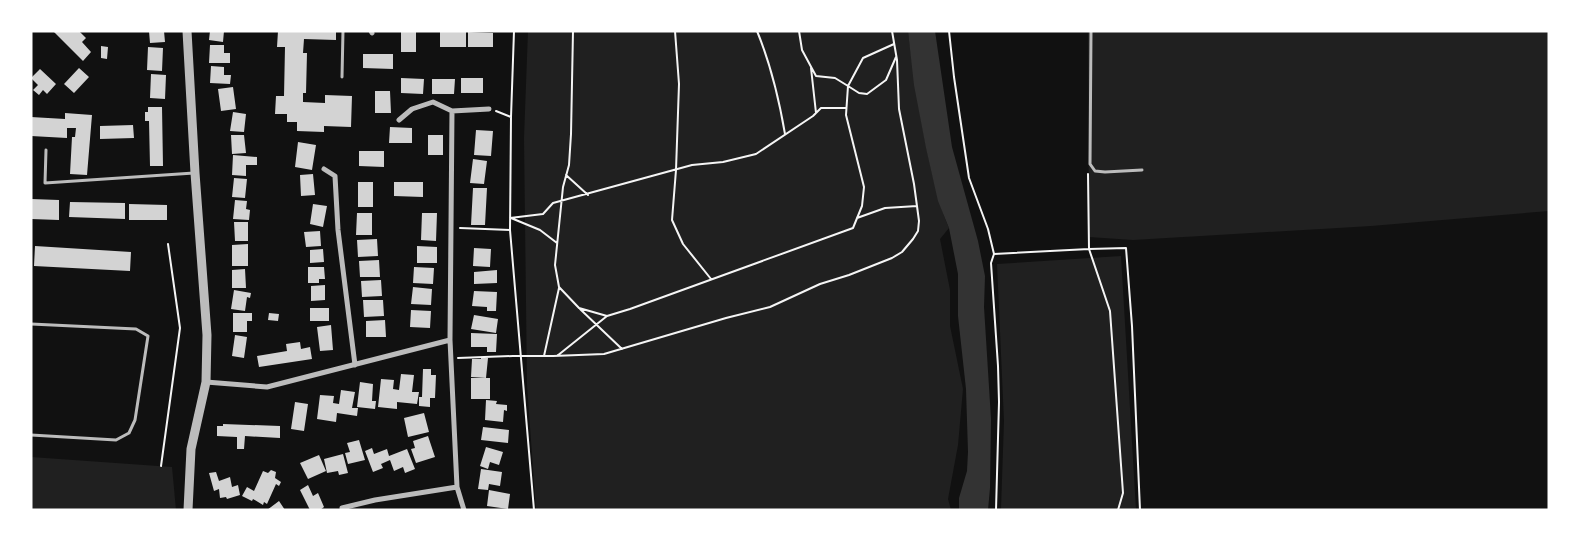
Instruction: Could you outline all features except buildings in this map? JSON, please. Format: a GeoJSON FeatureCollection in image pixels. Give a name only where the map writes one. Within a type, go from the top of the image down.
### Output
{"type":"FeatureCollection","features":[{"type":"Feature","properties":{"kind":"street"},"geometry":{"type":"LineString","coordinates":[[187,31],[207,335],[206,382],[191,449],[188,510]]}},
{"type":"Feature","properties":{"kind":"street"},"geometry":{"type":"LineString","coordinates":[[399,120],[412,109],[433,102],[452,110],[489,108]]}},
{"type":"Feature","properties":{"kind":"street"},"geometry":{"type":"LineString","coordinates":[[452,110],[450,340],[457,487],[464,510]]}},
{"type":"Feature","properties":{"kind":"street"},"geometry":{"type":"LineString","coordinates":[[324,169],[335,176],[338,230],[355,366]]}},
{"type":"Feature","properties":{"kind":"street"},"geometry":{"type":"LineString","coordinates":[[206,382],[268,387],[450,340]]}},
{"type":"Feature","properties":{"kind":"street"},"geometry":{"type":"LineString","coordinates":[[342,508],[375,500],[457,487]]}},
{"type":"Feature","properties":{"kind":"lane"},"geometry":{"type":"LineString","coordinates":[[342,77],[343,31]]}},
{"type":"Feature","properties":{"kind":"lane"},"geometry":{"type":"LineString","coordinates":[[1091,31],[1090,164],[1096,170],[1104,172],[1142,170]]}},
{"type":"Feature","properties":{"kind":"lane"},"geometry":{"type":"LineString","coordinates":[[46,150],[45,183],[195,173]]}},
{"type":"Feature","properties":{"kind":"lane"},"geometry":{"type":"LineString","coordinates":[[31,324],[136,329],[148,336],[136,420],[129,433],[116,440],[31,435]]}},
{"type":"Feature","properties":{"kind":"path"},"geometry":{"type":"LineString","coordinates":[[514,31],[510,230],[534,510]]}},
{"type":"Feature","properties":{"kind":"path"},"geometry":{"type":"LineString","coordinates":[[544,356],[559,287],[556,265],[561,202],[569,166],[573,31]]}},
{"type":"Feature","properties":{"kind":"path"},"geometry":{"type":"LineString","coordinates":[[675,31],[679,84],[672,220],[683,244],[711,279]]}},
{"type":"Feature","properties":{"kind":"path"},"geometry":{"type":"LineString","coordinates":[[757,31],[768,57],[785,134]]}},
{"type":"Feature","properties":{"kind":"path"},"geometry":{"type":"LineString","coordinates":[[799,31],[802,50],[816,76],[835,78],[859,93],[867,94],[886,80],[896,57]]}},
{"type":"Feature","properties":{"kind":"path"},"geometry":{"type":"LineString","coordinates":[[451,359],[604,354],[770,307],[820,284],[849,275],[892,258],[902,252],[918,231],[919,221],[899,110],[896,57],[892,31]]}},
{"type":"Feature","properties":{"kind":"path"},"geometry":{"type":"LineString","coordinates":[[949,31],[969,178],[988,229],[994,254],[991,263],[999,402],[996,509]]}},
{"type":"Feature","properties":{"kind":"path"},"geometry":{"type":"LineString","coordinates":[[557,356],[607,316],[853,228],[862,206],[864,187],[846,114],[848,86],[863,58],[894,44]]}},
{"type":"Feature","properties":{"kind":"path"},"geometry":{"type":"LineString","coordinates":[[811,67],[816,113]]}},
{"type":"Feature","properties":{"kind":"path"},"geometry":{"type":"LineString","coordinates":[[489,108],[511,117]]}},
{"type":"Feature","properties":{"kind":"path"},"geometry":{"type":"LineString","coordinates":[[510,218],[543,214],[553,203],[676,170],[756,154],[821,108],[846,108]]}},
{"type":"Feature","properties":{"kind":"path"},"geometry":{"type":"LineString","coordinates":[[1088,168],[1089,249],[1110,311],[1123,493],[1118,510]]}},
{"type":"Feature","properties":{"kind":"path"},"geometry":{"type":"LineString","coordinates":[[566,175],[588,195]]}},
{"type":"Feature","properties":{"kind":"path"},"geometry":{"type":"LineString","coordinates":[[857,218],[885,208],[917,206]]}},
{"type":"Feature","properties":{"kind":"path"},"geometry":{"type":"LineString","coordinates":[[510,218],[540,230],[558,243]]}},
{"type":"Feature","properties":{"kind":"path"},"geometry":{"type":"LineString","coordinates":[[451,228],[510,230]]}},
{"type":"Feature","properties":{"kind":"path"},"geometry":{"type":"LineString","coordinates":[[161,466],[180,328],[168,244]]}},
{"type":"Feature","properties":{"kind":"path"},"geometry":{"type":"LineString","coordinates":[[994,254],[1126,248],[1132,326],[1140,510]]}},
{"type":"Feature","properties":{"kind":"path"},"geometry":{"type":"LineString","coordinates":[[559,287],[622,349]]}},
{"type":"Feature","properties":{"kind":"path"},"geometry":{"type":"LineString","coordinates":[[579,308],[607,316]]}},
{"type":"Feature","properties":{"kind":"shaded area"},"geometry":{"type":"Polygon","coordinates":[[[528,31],[908,31],[928,155],[939,201],[949,228],[940,239],[950,290],[950,326],[963,389],[958,445],[948,499],[951,510],[536,510],[527,385],[524,138],[528,31]]]}},
{"type":"Feature","properties":{"kind":"shaded area"},"geometry":{"type":"Polygon","coordinates":[[[908,31],[935,31],[952,147],[978,241],[985,276],[984,307],[991,419],[988,510],[959,510],[959,498],[967,471],[968,452],[966,389],[958,316],[958,274],[949,228],[938,201],[926,148],[914,85],[908,31]]]}},
{"type":"Feature","properties":{"kind":"shaded area"},"geometry":{"type":"Polygon","coordinates":[[[1088,31],[1549,31],[1549,211],[1371,226],[1133,240],[1089,237],[1088,31]]]}},
{"type":"Feature","properties":{"kind":"shaded area"},"geometry":{"type":"Polygon","coordinates":[[[1121,256],[1136,510],[988,510],[1001,509],[1004,421],[997,264],[1121,256]]]}},
{"type":"Feature","properties":{"kind":"shaded area"},"geometry":{"type":"Polygon","coordinates":[[[31,457],[172,467],[176,510],[31,510],[31,457]]]}}]}
